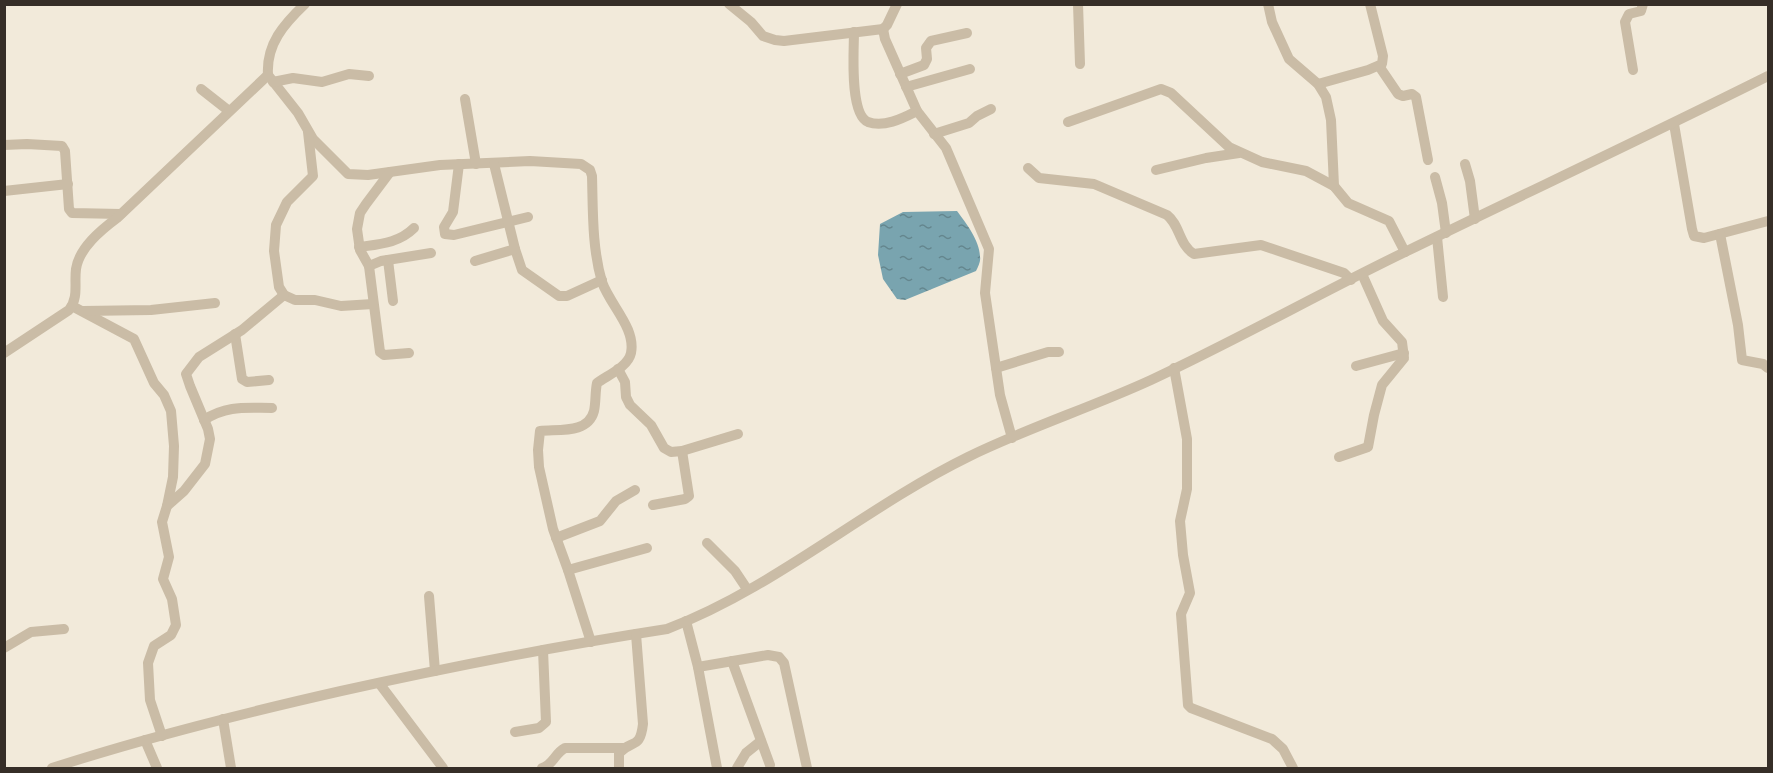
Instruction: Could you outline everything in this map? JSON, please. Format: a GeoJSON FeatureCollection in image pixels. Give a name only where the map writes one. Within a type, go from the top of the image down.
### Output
{"type":"FeatureCollection","features":[{"type":"Feature","properties":{"kind":"street"},"geometry":{"type":"LineString","coordinates":[[305,4],[285,23],[275,38],[269,59],[271,78],[298,113],[313,139],[348,174],[368,175],[459,164],[546,161],[581,164],[590,170],[594,235],[602,280],[611,302],[626,327],[631,343],[629,359],[597,383],[594,410],[587,423],[575,428],[540,432],[539,467],[556,538],[591,642]]}},
{"type":"Feature","properties":{"kind":"street"},"geometry":{"type":"LineString","coordinates":[[729,4],[751,22],[763,36],[775,40],[883,29],[897,4]]}},
{"type":"Feature","properties":{"kind":"street"},"geometry":{"type":"LineString","coordinates":[[1078,4],[1080,64]]}},
{"type":"Feature","properties":{"kind":"street"},"geometry":{"type":"LineString","coordinates":[[1268,4],[1272,22],[1289,59],[1318,84],[1326,97],[1331,120],[1334,186]]}},
{"type":"Feature","properties":{"kind":"street"},"geometry":{"type":"LineString","coordinates":[[1318,84],[1379,66],[1383,62],[1370,4]]}},
{"type":"Feature","properties":{"kind":"street"},"geometry":{"type":"LineString","coordinates":[[1633,70],[1625,21],[1629,14],[1641,11],[1643,4]]}},
{"type":"Feature","properties":{"kind":"street"},"geometry":{"type":"LineString","coordinates":[[883,29],[917,111],[946,148],[988,249],[985,293],[1000,395],[1012,438]]}},
{"type":"Feature","properties":{"kind":"street"},"geometry":{"type":"LineString","coordinates":[[854,32],[854,90],[863,118],[869,122],[892,122],[917,111]]}},
{"type":"Feature","properties":{"kind":"street"},"geometry":{"type":"LineString","coordinates":[[900,74],[924,65],[927,59],[926,48],[931,41],[967,33]]}},
{"type":"Feature","properties":{"kind":"street"},"geometry":{"type":"LineString","coordinates":[[1379,66],[1398,94],[1403,96],[1412,94],[1416,97],[1428,160]]}},
{"type":"Feature","properties":{"kind":"street"},"geometry":{"type":"LineString","coordinates":[[906,87],[970,69]]}},
{"type":"Feature","properties":{"kind":"street"},"geometry":{"type":"LineString","coordinates":[[77,308],[76,267],[85,249],[106,226],[229,111],[271,78],[322,82],[349,75],[369,76]]}},
{"type":"Feature","properties":{"kind":"street"},"geometry":{"type":"LineString","coordinates":[[52,768],[223,719],[379,683],[543,650],[667,629],[747,589],[933,474],[1151,380],[1405,252],[1674,124],[1768,76]]}},
{"type":"Feature","properties":{"kind":"street"},"geometry":{"type":"LineString","coordinates":[[201,88],[229,111]]}},
{"type":"Feature","properties":{"kind":"street"},"geometry":{"type":"LineString","coordinates":[[1068,122],[1161,89],[1172,93],[1229,147],[1239,153],[1273,165],[1306,171],[1334,186],[1348,203],[1389,221],[1405,252]]}},
{"type":"Feature","properties":{"kind":"street"},"geometry":{"type":"LineString","coordinates":[[465,99],[476,164]]}},
{"type":"Feature","properties":{"kind":"street"},"geometry":{"type":"LineString","coordinates":[[934,134],[969,123],[977,116],[991,110]]}},
{"type":"Feature","properties":{"kind":"street"},"geometry":{"type":"LineString","coordinates":[[1674,124],[1692,229],[1697,237],[1724,251]]}},
{"type":"Feature","properties":{"kind":"street"},"geometry":{"type":"LineString","coordinates":[[307,129],[313,174],[283,208],[273,238],[279,287],[284,295],[295,300],[315,300],[341,306],[374,304]]}},
{"type":"Feature","properties":{"kind":"street"},"geometry":{"type":"LineString","coordinates":[[4,145],[62,146],[65,151],[69,209],[72,213],[121,214]]}},
{"type":"Feature","properties":{"kind":"street"},"geometry":{"type":"LineString","coordinates":[[1156,170],[1239,153]]}},
{"type":"Feature","properties":{"kind":"street"},"geometry":{"type":"LineString","coordinates":[[459,164],[453,212],[444,227],[445,234],[454,235],[528,217]]}},
{"type":"Feature","properties":{"kind":"street"},"geometry":{"type":"LineString","coordinates":[[494,164],[522,270],[559,296],[567,296],[602,280]]}},
{"type":"Feature","properties":{"kind":"street"},"geometry":{"type":"LineString","coordinates":[[1465,164],[1470,181],[1475,219]]}},
{"type":"Feature","properties":{"kind":"street"},"geometry":{"type":"LineString","coordinates":[[1028,168],[1039,178],[1094,184],[1167,215],[1173,220],[1186,248],[1194,254],[1261,245],[1344,273],[1351,280]]}},
{"type":"Feature","properties":{"kind":"street"},"geometry":{"type":"LineString","coordinates":[[390,172],[360,213],[357,229],[359,247],[369,266],[380,352],[384,355],[409,353]]}},
{"type":"Feature","properties":{"kind":"street"},"geometry":{"type":"LineString","coordinates":[[1435,177],[1442,203],[1443,297]]}},
{"type":"Feature","properties":{"kind":"street"},"geometry":{"type":"LineString","coordinates":[[4,191],[68,184]]}},
{"type":"Feature","properties":{"kind":"street"},"geometry":{"type":"LineString","coordinates":[[1697,237],[1720,234],[1768,221]]}},
{"type":"Feature","properties":{"kind":"street"},"geometry":{"type":"LineString","coordinates":[[359,247],[394,241],[414,228]]}},
{"type":"Feature","properties":{"kind":"street"},"geometry":{"type":"LineString","coordinates":[[1720,234],[1738,325],[1742,360],[1763,364],[1768,368]]}},
{"type":"Feature","properties":{"kind":"street"},"geometry":{"type":"LineString","coordinates":[[475,261],[515,249]]}},
{"type":"Feature","properties":{"kind":"street"},"geometry":{"type":"LineString","coordinates":[[369,266],[388,260],[431,253]]}},
{"type":"Feature","properties":{"kind":"street"},"geometry":{"type":"LineString","coordinates":[[388,260],[393,301]]}},
{"type":"Feature","properties":{"kind":"street"},"geometry":{"type":"LineString","coordinates":[[1339,456],[1368,447],[1382,385],[1404,358],[1402,342],[1383,321],[1362,274]]}},
{"type":"Feature","properties":{"kind":"street"},"geometry":{"type":"LineString","coordinates":[[167,506],[184,491],[205,464],[210,439],[186,378],[187,371],[199,357],[236,334],[284,295]]}},
{"type":"Feature","properties":{"kind":"street"},"geometry":{"type":"LineString","coordinates":[[4,353],[77,308],[159,309],[215,303]]}},
{"type":"Feature","properties":{"kind":"street"},"geometry":{"type":"LineString","coordinates":[[77,308],[134,339],[154,383],[164,395],[171,411],[174,446],[173,477],[162,522],[169,556],[163,578],[172,599],[176,625],[171,635],[154,646],[148,663],[150,700],[162,735]]}},
{"type":"Feature","properties":{"kind":"street"},"geometry":{"type":"LineString","coordinates":[[236,334],[242,379],[247,382],[269,380]]}},
{"type":"Feature","properties":{"kind":"street"},"geometry":{"type":"LineString","coordinates":[[996,368],[1048,352],[1059,352]]}},
{"type":"Feature","properties":{"kind":"street"},"geometry":{"type":"LineString","coordinates":[[1356,366],[1404,353]]}},
{"type":"Feature","properties":{"kind":"street"},"geometry":{"type":"LineString","coordinates":[[1174,368],[1187,439],[1188,460],[1187,489],[1180,521],[1190,593],[1181,614],[1188,704],[1191,708],[1272,740],[1283,749],[1293,768]]}},
{"type":"Feature","properties":{"kind":"street"},"geometry":{"type":"LineString","coordinates":[[618,369],[625,382],[629,404],[651,425],[664,448],[671,452],[682,451],[738,434]]}},
{"type":"Feature","properties":{"kind":"street"},"geometry":{"type":"LineString","coordinates":[[204,420],[216,413],[231,409],[272,408]]}},
{"type":"Feature","properties":{"kind":"street"},"geometry":{"type":"LineString","coordinates":[[653,505],[685,499],[689,496],[682,451]]}},
{"type":"Feature","properties":{"kind":"street"},"geometry":{"type":"LineString","coordinates":[[556,538],[600,521],[616,501],[635,490]]}},
{"type":"Feature","properties":{"kind":"street"},"geometry":{"type":"LineString","coordinates":[[707,543],[735,571],[747,589]]}},
{"type":"Feature","properties":{"kind":"street"},"geometry":{"type":"LineString","coordinates":[[568,570],[647,548]]}},
{"type":"Feature","properties":{"kind":"street"},"geometry":{"type":"LineString","coordinates":[[429,597],[435,671]]}},
{"type":"Feature","properties":{"kind":"street"},"geometry":{"type":"LineString","coordinates":[[686,621],[698,667],[717,768]]}},
{"type":"Feature","properties":{"kind":"street"},"geometry":{"type":"LineString","coordinates":[[4,648],[31,632],[64,629]]}},
{"type":"Feature","properties":{"kind":"street"},"geometry":{"type":"LineString","coordinates":[[619,768],[618,755],[623,748],[640,738],[643,724],[636,634]]}},
{"type":"Feature","properties":{"kind":"street"},"geometry":{"type":"LineString","coordinates":[[515,732],[539,728],[546,722],[543,650]]}},
{"type":"Feature","properties":{"kind":"street"},"geometry":{"type":"LineString","coordinates":[[698,667],[780,655],[784,663],[807,768]]}},
{"type":"Feature","properties":{"kind":"street"},"geometry":{"type":"LineString","coordinates":[[732,661],[770,765]]}},
{"type":"Feature","properties":{"kind":"street"},"geometry":{"type":"LineString","coordinates":[[379,683],[443,768]]}},
{"type":"Feature","properties":{"kind":"street"},"geometry":{"type":"LineString","coordinates":[[223,719],[231,768]]}},
{"type":"Feature","properties":{"kind":"street"},"geometry":{"type":"LineString","coordinates":[[145,740],[157,768]]}},
{"type":"Feature","properties":{"kind":"street"},"geometry":{"type":"LineString","coordinates":[[737,768],[746,753],[761,741]]}},
{"type":"Feature","properties":{"kind":"street"},"geometry":{"type":"LineString","coordinates":[[542,768],[548,766],[558,752],[565,748],[623,748]]}},
{"type":"Feature","properties":{"kind":"water"},"geometry":{"type":"Polygon","coordinates":[[[957,211],[978,245],[980,259],[976,271],[905,300],[897,299],[883,279],[878,255],[880,224],[903,212],[957,211]]]}}]}
